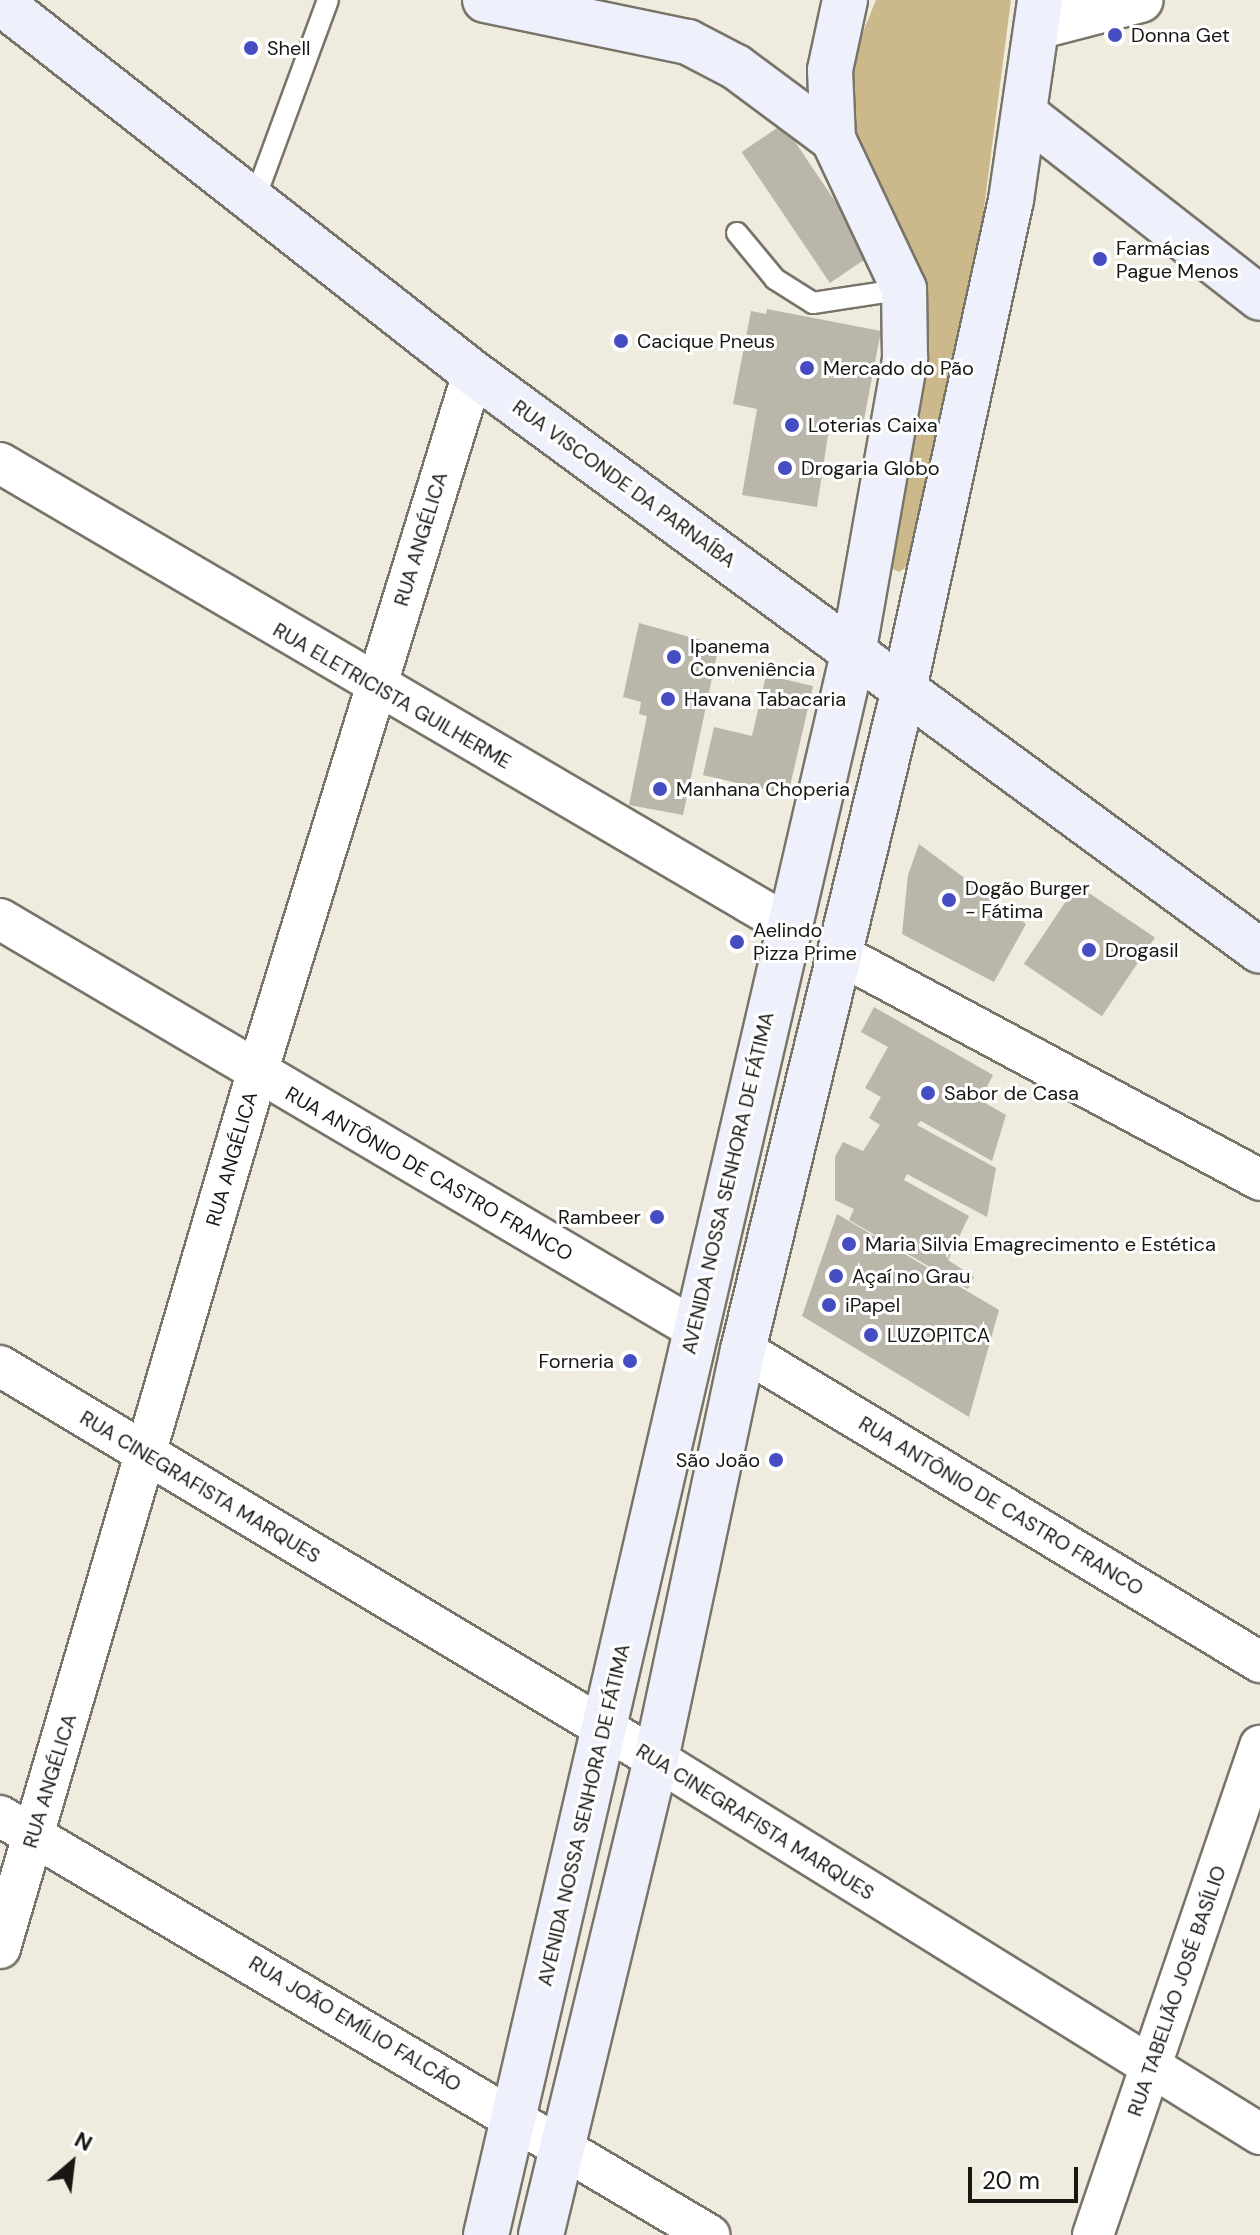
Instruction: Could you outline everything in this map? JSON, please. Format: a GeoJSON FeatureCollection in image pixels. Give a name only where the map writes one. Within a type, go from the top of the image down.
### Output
{"type":"FeatureCollection","features":[{"type":"Feature","properties":{"kind":"main road"},"geometry":{"type":"LineString","coordinates":[[485,0],[688,42],[736,67],[833,139]]}},
{"type":"Feature","properties":{"kind":"main road"},"geometry":{"type":"LineString","coordinates":[[833,139],[830,70],[845,0]]}},
{"type":"Feature","properties":{"kind":"main road","name":"RUA VISCONDE DA PARNAÍBA"},"geometry":{"type":"LineString","coordinates":[[0,2],[473,373],[1260,951]]}},
{"type":"Feature","properties":{"kind":"main road"},"geometry":{"type":"LineString","coordinates":[[541,2235],[656,1759],[743,1350],[904,689],[1011,200],[1026,115],[1038,14]]}},
{"type":"Feature","properties":{"kind":"main road"},"geometry":{"type":"LineString","coordinates":[[1026,115],[1260,298]]}},
{"type":"Feature","properties":{"kind":"main road","name":"AVENIDA NOSSA SENHORA DE FÁTIMA"},"geometry":{"type":"LineString","coordinates":[[486,2235],[786,924],[853,654],[905,358],[904,289],[833,139]]}},
{"type":"Feature","properties":{"kind":"street"},"geometry":{"type":"LineString","coordinates":[[1038,14],[1141,0]]}},
{"type":"Feature","properties":{"kind":"street","name":"RUA ANGÉLICA"},"geometry":{"type":"LineString","coordinates":[[0,1948],[17,1825],[147,1454],[257,1073],[473,373]]}},
{"type":"Feature","properties":{"kind":"street","name":"RUA ELETRICISTA GUILHERME"},"geometry":{"type":"LineString","coordinates":[[0,463],[374,687],[786,924]]}},
{"type":"Feature","properties":{"kind":"street","name":"RUA ANTÔNIO DE CASTRO FRANCO"},"geometry":{"type":"LineString","coordinates":[[0,919],[695,1329]]}},
{"type":"Feature","properties":{"kind":"street"},"geometry":{"type":"LineString","coordinates":[[839,954],[1260,1180]]}},
{"type":"Feature","properties":{"kind":"street","name":"RUA ANTÔNIO DE CASTRO FRANCO"},"geometry":{"type":"LineString","coordinates":[[743,1350],[1260,1662]]}},
{"type":"Feature","properties":{"kind":"street","name":"RUA CINEGRAFISTA MARQUES"},"geometry":{"type":"LineString","coordinates":[[0,1366],[656,1759],[1260,2134]]}},
{"type":"Feature","properties":{"kind":"street","name":"RUA TABELIÃO JOSÉ BASÍLIO"},"geometry":{"type":"LineString","coordinates":[[1093,2235],[1260,1746]]}},
{"type":"Feature","properties":{"kind":"street","name":"RUA JOÃO EMÍLIO FALCÃO"},"geometry":{"type":"LineString","coordinates":[[17,1825],[709,2235]]}},
{"type":"Feature","properties":{"kind":"lane"},"geometry":{"type":"LineString","coordinates":[[254,201],[328,0]]}},
{"type":"Feature","properties":{"kind":"lane"},"geometry":{"type":"LineString","coordinates":[[737,233],[775,279],[813,303],[904,289]]}},
{"type":"Feature","properties":{"kind":"shaded area"},"geometry":{"type":"Polygon","coordinates":[[[876,0],[1011,0],[978,254],[912,563],[899,572],[886,565],[913,266],[891,203],[855,146],[850,94],[858,44],[876,0]]]}},
{"type":"Feature","properties":{"kind":"building"},"geometry":{"type":"Polygon","coordinates":[[[783,124],[871,255],[830,283],[742,152],[783,124]]]}},
{"type":"Feature","properties":{"kind":"building","name":"Mercado do Pão"},"geometry":{"type":"Polygon","coordinates":[[[767,309],[881,331],[862,430],[830,422],[817,507],[742,495],[757,409],[733,404],[751,311],[766,314],[767,309]]]}},
{"type":"Feature","properties":{"kind":"building"},"geometry":{"type":"Polygon","coordinates":[[[639,623],[719,645],[683,815],[629,805],[647,716],[639,714],[641,702],[623,697],[639,623]]]}},
{"type":"Feature","properties":{"kind":"building"},"geometry":{"type":"Polygon","coordinates":[[[766,675],[813,686],[788,795],[703,775],[714,727],[752,736],[766,675]]]}},
{"type":"Feature","properties":{"kind":"building","name":"Dogão Burger - Fátima"},"geometry":{"type":"Polygon","coordinates":[[[919,844],[1026,924],[994,982],[902,934],[908,875],[919,844]]]}},
{"type":"Feature","properties":{"kind":"building","name":"Drogasil"},"geometry":{"type":"Polygon","coordinates":[[[1077,885],[1155,938],[1102,1016],[1024,964],[1077,885]]]}},
{"type":"Feature","properties":{"kind":"building"},"geometry":{"type":"Polygon","coordinates":[[[874,1007],[993,1075],[980,1100],[1006,1115],[992,1161],[921,1121],[917,1125],[996,1168],[987,1217],[907,1174],[904,1180],[969,1216],[948,1260],[974,1277],[968,1289],[849,1220],[854,1209],[835,1200],[835,1157],[843,1142],[863,1151],[880,1125],[869,1118],[881,1097],[865,1088],[888,1047],[861,1032],[874,1007]]]}},
{"type":"Feature","properties":{"kind":"building"},"geometry":{"type":"Polygon","coordinates":[[[837,1214],[999,1310],[969,1417],[802,1316],[837,1214]]]}},
{"type":"Feature","properties":{"kind":"place","name":"Donna Get"},"geometry":{"type":"Point","coordinates":[1115,35]}},
{"type":"Feature","properties":{"kind":"place","name":"Shell"},"geometry":{"type":"Point","coordinates":[251,48]}},
{"type":"Feature","properties":{"kind":"place","name":"Farmácias Pague Menos"},"geometry":{"type":"Point","coordinates":[1100,259]}},
{"type":"Feature","properties":{"kind":"place","name":"Cacique Pneus"},"geometry":{"type":"Point","coordinates":[621,341]}},
{"type":"Feature","properties":{"kind":"place","name":"Mercado do Pão"},"geometry":{"type":"Point","coordinates":[807,368]}},
{"type":"Feature","properties":{"kind":"place","name":"Loterias Caixa"},"geometry":{"type":"Point","coordinates":[792,425]}},
{"type":"Feature","properties":{"kind":"place","name":"Drogaria Globo"},"geometry":{"type":"Point","coordinates":[785,468]}},
{"type":"Feature","properties":{"kind":"place","name":"Ipanema Conveniência"},"geometry":{"type":"Point","coordinates":[674,657]}},
{"type":"Feature","properties":{"kind":"place","name":"Havana Tabacaria"},"geometry":{"type":"Point","coordinates":[668,699]}},
{"type":"Feature","properties":{"kind":"place","name":"Manhana Choperia"},"geometry":{"type":"Point","coordinates":[660,789]}},
{"type":"Feature","properties":{"kind":"place","name":"Dogão Burger - Fátima"},"geometry":{"type":"Point","coordinates":[949,900]}},
{"type":"Feature","properties":{"kind":"place","name":"Aelindo Pizza Prime"},"geometry":{"type":"Point","coordinates":[737,942]}},
{"type":"Feature","properties":{"kind":"place","name":"Drogasil"},"geometry":{"type":"Point","coordinates":[1089,950]}},
{"type":"Feature","properties":{"kind":"place","name":"Sabor de Casa"},"geometry":{"type":"Point","coordinates":[928,1093]}},
{"type":"Feature","properties":{"kind":"place","name":"Rambeer"},"geometry":{"type":"Point","coordinates":[657,1217]}},
{"type":"Feature","properties":{"kind":"place","name":"Maria Silvia Emagrecimento e Estética"},"geometry":{"type":"Point","coordinates":[849,1244]}},
{"type":"Feature","properties":{"kind":"place","name":"Açaí no Grau"},"geometry":{"type":"Point","coordinates":[836,1276]}},
{"type":"Feature","properties":{"kind":"place","name":"iPapel"},"geometry":{"type":"Point","coordinates":[829,1305]}},
{"type":"Feature","properties":{"kind":"place","name":"LUZOPITCA"},"geometry":{"type":"Point","coordinates":[871,1335]}},
{"type":"Feature","properties":{"kind":"place","name":"Forneria"},"geometry":{"type":"Point","coordinates":[630,1361]}},
{"type":"Feature","properties":{"kind":"place","name":"São João"},"geometry":{"type":"Point","coordinates":[776,1460]}}]}
